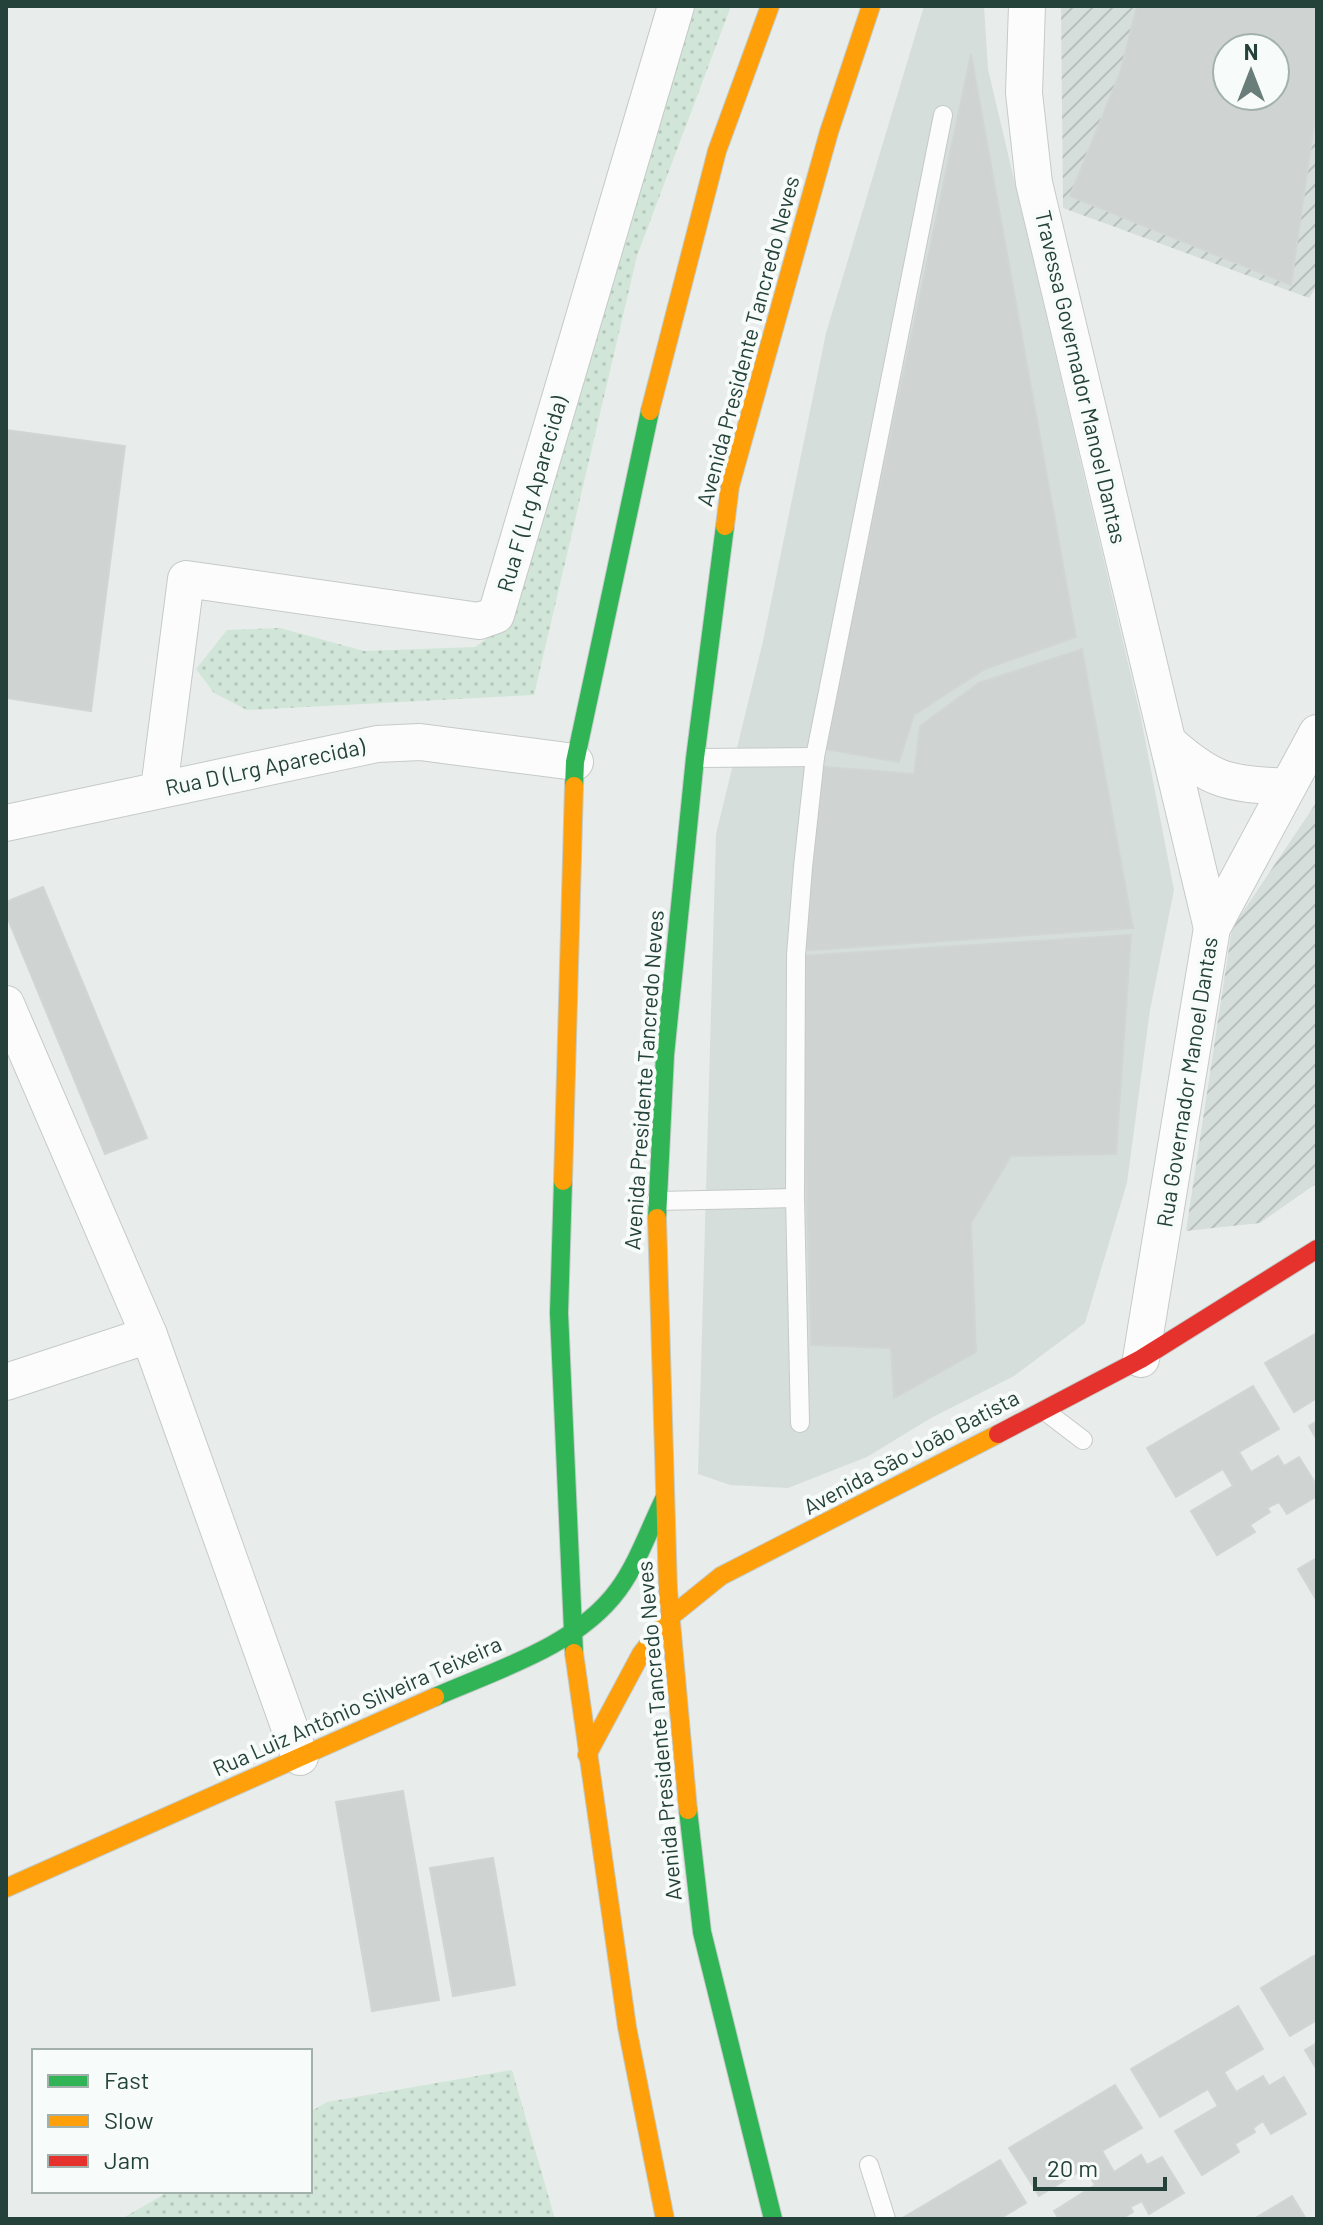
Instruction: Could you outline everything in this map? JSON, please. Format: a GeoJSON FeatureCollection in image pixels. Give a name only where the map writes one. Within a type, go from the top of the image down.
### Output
{"type":"FeatureCollection","features":[{"type":"Feature","properties":{"kind":"main road"},"geometry":{"type":"LineString","coordinates":[[665,2219],[627,2027],[571,1630],[559,1313],[575,762],[641,444],[717,151],[770,6]]}},
{"type":"Feature","properties":{"kind":"main road","name":"Avenida Presidente Tancredo Neves"},"geometry":{"type":"LineString","coordinates":[[773,2219],[702,1932],[669,1618],[656,1201],[665,1055],[695,758],[730,486],[829,132],[871,6]]}},
{"type":"Feature","properties":{"kind":"main road","name":"Avenida São João Batista"},"geometry":{"type":"LineString","coordinates":[[587,1755],[641,1654],[669,1618],[721,1576],[826,1525],[1141,1359],[1317,1249]]}},
{"type":"Feature","properties":{"kind":"main road","name":"Rua Luiz Antônio Silveira Teixeira"},"geometry":{"type":"LineString","coordinates":[[6,1888],[535,1653],[594,1617],[619,1589],[665,1497]]}},
{"type":"Feature","properties":{"kind":"street","name":"Rua F (Lrg Aparecida)"},"geometry":{"type":"LineString","coordinates":[[159,789],[186,579],[479,621],[492,619],[496,615],[676,6]]}},
{"type":"Feature","properties":{"kind":"street","name":"Travessa Governador Manoel Dantas"},"geometry":{"type":"LineString","coordinates":[[1027,6],[1024,93],[1034,183],[1212,928]]}},
{"type":"Feature","properties":{"kind":"street","name":"Rua Governador Manoel Dantas"},"geometry":{"type":"LineString","coordinates":[[1141,1359],[1212,928],[1317,733]]}},
{"type":"Feature","properties":{"kind":"street","name":"Rua D (Lrg Aparecida)"},"geometry":{"type":"LineString","coordinates":[[6,823],[377,744],[420,742],[575,762]]}},
{"type":"Feature","properties":{"kind":"street"},"geometry":{"type":"LineString","coordinates":[[1169,743],[1200,770],[1222,780],[1287,787]]}},
{"type":"Feature","properties":{"kind":"street"},"geometry":{"type":"LineString","coordinates":[[6,1004],[149,1335],[300,1757]]}},
{"type":"Feature","properties":{"kind":"street"},"geometry":{"type":"LineString","coordinates":[[6,1382],[149,1335]]}},
{"type":"Feature","properties":{"kind":"lane"},"geometry":{"type":"LineString","coordinates":[[800,1423],[795,1198],[796,955],[815,757],[943,115]]}},
{"type":"Feature","properties":{"kind":"lane"},"geometry":{"type":"LineString","coordinates":[[695,758],[815,757]]}},
{"type":"Feature","properties":{"kind":"lane"},"geometry":{"type":"LineString","coordinates":[[656,1201],[795,1198]]}},
{"type":"Feature","properties":{"kind":"lane"},"geometry":{"type":"LineString","coordinates":[[1043,1409],[1083,1440]]}},
{"type":"Feature","properties":{"kind":"lane"},"geometry":{"type":"LineString","coordinates":[[869,2165],[886,2219]]}},
{"type":"Feature","properties":{"kind":"shaded area"},"geometry":{"type":"Polygon","coordinates":[[[924,6],[984,6],[988,69],[1141,718],[1174,890],[1150,1010],[1127,1183],[1085,1323],[1014,1376],[931,1418],[867,1457],[788,1488],[730,1485],[698,1474],[716,834],[763,641],[826,333],[924,6]]]}},
{"type":"Feature","properties":{"kind":"shaded area"},"geometry":{"type":"Polygon","coordinates":[[[1061,6],[1317,6],[1317,286],[1309,298],[1063,208],[1061,6]]]}},
{"type":"Feature","properties":{"kind":"shaded area"},"geometry":{"type":"Polygon","coordinates":[[[1316,803],[1317,1183],[1260,1223],[1186,1231],[1232,928],[1316,803]]]}},
{"type":"Feature","properties":{"kind":"green space"},"geometry":{"type":"Polygon","coordinates":[[[696,6],[731,6],[637,256],[534,695],[247,710],[214,693],[196,669],[227,630],[280,628],[364,651],[475,647],[514,619],[611,229],[696,6]]]}},
{"type":"Feature","properties":{"kind":"green space"},"geometry":{"type":"Polygon","coordinates":[[[512,2070],[555,2219],[121,2219],[166,2193],[312,2193],[312,2111],[327,2102],[512,2070]]]}},
{"type":"Feature","properties":{"kind":"building"},"geometry":{"type":"Polygon","coordinates":[[[1137,6],[1317,6],[1317,103],[1291,285],[1070,196],[1120,73],[1137,6]]]}},
{"type":"Feature","properties":{"kind":"building"},"geometry":{"type":"Polygon","coordinates":[[[971,54],[1076,637],[985,669],[914,715],[899,762],[824,749],[971,54]]]}},
{"type":"Feature","properties":{"kind":"building"},"geometry":{"type":"Polygon","coordinates":[[[6,430],[125,446],[91,711],[6,698],[6,430]]]}},
{"type":"Feature","properties":{"kind":"building"},"geometry":{"type":"Polygon","coordinates":[[[1082,649],[1133,928],[798,951],[815,766],[914,774],[920,726],[979,683],[1082,649]]]}},
{"type":"Feature","properties":{"kind":"building"},"geometry":{"type":"Polygon","coordinates":[[[43,887],[147,1138],[105,1154],[6,914],[6,902],[43,887]]]}},
{"type":"Feature","properties":{"kind":"building"},"geometry":{"type":"Polygon","coordinates":[[[1131,935],[1116,1154],[1011,1156],[971,1223],[976,1352],[894,1398],[891,1348],[811,1345],[800,956],[1131,935]]]}},
{"type":"Feature","properties":{"kind":"building"},"geometry":{"type":"Polygon","coordinates":[[[1317,1333],[1317,1398],[1294,1412],[1265,1363],[1317,1333]]]}},
{"type":"Feature","properties":{"kind":"building"},"geometry":{"type":"Polygon","coordinates":[[[1253,1386],[1279,1429],[1239,1452],[1251,1472],[1278,1456],[1284,1466],[1299,1457],[1317,1486],[1317,1496],[1287,1514],[1279,1502],[1267,1508],[1270,1512],[1250,1525],[1255,1532],[1217,1555],[1191,1511],[1233,1486],[1223,1469],[1176,1497],[1147,1448],[1253,1386]]]}},
{"type":"Feature","properties":{"kind":"building"},"geometry":{"type":"Polygon","coordinates":[[[1317,1421],[1317,1440],[1309,1426],[1317,1421]]]}},
{"type":"Feature","properties":{"kind":"building"},"geometry":{"type":"Polygon","coordinates":[[[1317,1558],[1317,1601],[1298,1569],[1317,1558]]]}},
{"type":"Feature","properties":{"kind":"building"},"geometry":{"type":"Polygon","coordinates":[[[403,1791],[439,2000],[372,2011],[336,1802],[403,1791]]]}},
{"type":"Feature","properties":{"kind":"building"},"geometry":{"type":"Polygon","coordinates":[[[493,1858],[515,1985],[453,1996],[430,1868],[493,1858]]]}},
{"type":"Feature","properties":{"kind":"building"},"geometry":{"type":"Polygon","coordinates":[[[1317,1954],[1317,2020],[1290,2036],[1261,1988],[1317,1954]]]}},
{"type":"Feature","properties":{"kind":"building"},"geometry":{"type":"Polygon","coordinates":[[[1238,2006],[1263,2049],[1224,2072],[1236,2092],[1263,2076],[1269,2086],[1284,2077],[1306,2114],[1271,2134],[1263,2121],[1253,2128],[1255,2132],[1235,2144],[1239,2152],[1202,2175],[1175,2131],[1218,2106],[1208,2089],[1160,2117],[1131,2069],[1238,2006]]]}},
{"type":"Feature","properties":{"kind":"building"},"geometry":{"type":"Polygon","coordinates":[[[1317,2043],[1317,2070],[1305,2050],[1317,2043]]]}},
{"type":"Feature","properties":{"kind":"building"},"geometry":{"type":"Polygon","coordinates":[[[1115,2085],[1142,2128],[1102,2151],[1114,2172],[1141,2155],[1147,2165],[1162,2157],[1184,2193],[1149,2214],[1142,2201],[1130,2207],[1133,2212],[1121,2219],[1059,2219],[1054,2211],[1095,2185],[1085,2168],[1039,2196],[1009,2148],[1115,2085]]]}},
{"type":"Feature","properties":{"kind":"building"},"geometry":{"type":"Polygon","coordinates":[[[1000,2160],[1026,2203],[999,2219],[901,2219],[1000,2160]]]}},
{"type":"Feature","properties":{"kind":"building"},"geometry":{"type":"Polygon","coordinates":[[[1292,2196],[1306,2219],[1254,2219],[1292,2196]]]}},
{"type":"Feature","properties":{"kind":"traffic: fast"},"geometry":{"type":"LineString","coordinates":[[574,786],[575,762],[650,411]]}},
{"type":"Feature","properties":{"kind":"traffic: fast"},"geometry":{"type":"LineString","coordinates":[[657,1218],[665,1055],[695,758],[725,526]]}},
{"type":"Feature","properties":{"kind":"traffic: fast"},"geometry":{"type":"LineString","coordinates":[[563,1181],[559,1313],[574,1653]]}},
{"type":"Feature","properties":{"kind":"traffic: fast"},"geometry":{"type":"LineString","coordinates":[[435,1697],[534,1654],[581,1627],[601,1610],[632,1568],[665,1497]]}},
{"type":"Feature","properties":{"kind":"traffic: fast"},"geometry":{"type":"LineString","coordinates":[[688,1810],[702,1932],[773,2219]]}},
{"type":"Feature","properties":{"kind":"traffic: slow"},"geometry":{"type":"LineString","coordinates":[[650,411],[717,151],[770,6]]}},
{"type":"Feature","properties":{"kind":"traffic: slow"},"geometry":{"type":"LineString","coordinates":[[725,526],[730,486],[829,132],[871,6]]}},
{"type":"Feature","properties":{"kind":"traffic: slow"},"geometry":{"type":"LineString","coordinates":[[563,1181],[574,786]]}},
{"type":"Feature","properties":{"kind":"traffic: slow"},"geometry":{"type":"LineString","coordinates":[[657,1218],[668,1589],[688,1810]]}},
{"type":"Feature","properties":{"kind":"traffic: slow"},"geometry":{"type":"LineString","coordinates":[[587,1755],[641,1654],[669,1618],[721,1576],[998,1434]]}},
{"type":"Feature","properties":{"kind":"traffic: slow"},"geometry":{"type":"LineString","coordinates":[[574,1653],[627,2027],[665,2219]]}},
{"type":"Feature","properties":{"kind":"traffic: slow"},"geometry":{"type":"LineString","coordinates":[[6,1888],[435,1697]]}},
{"type":"Feature","properties":{"kind":"traffic: jam"},"geometry":{"type":"LineString","coordinates":[[998,1434],[1141,1359],[1317,1249]]}}]}
